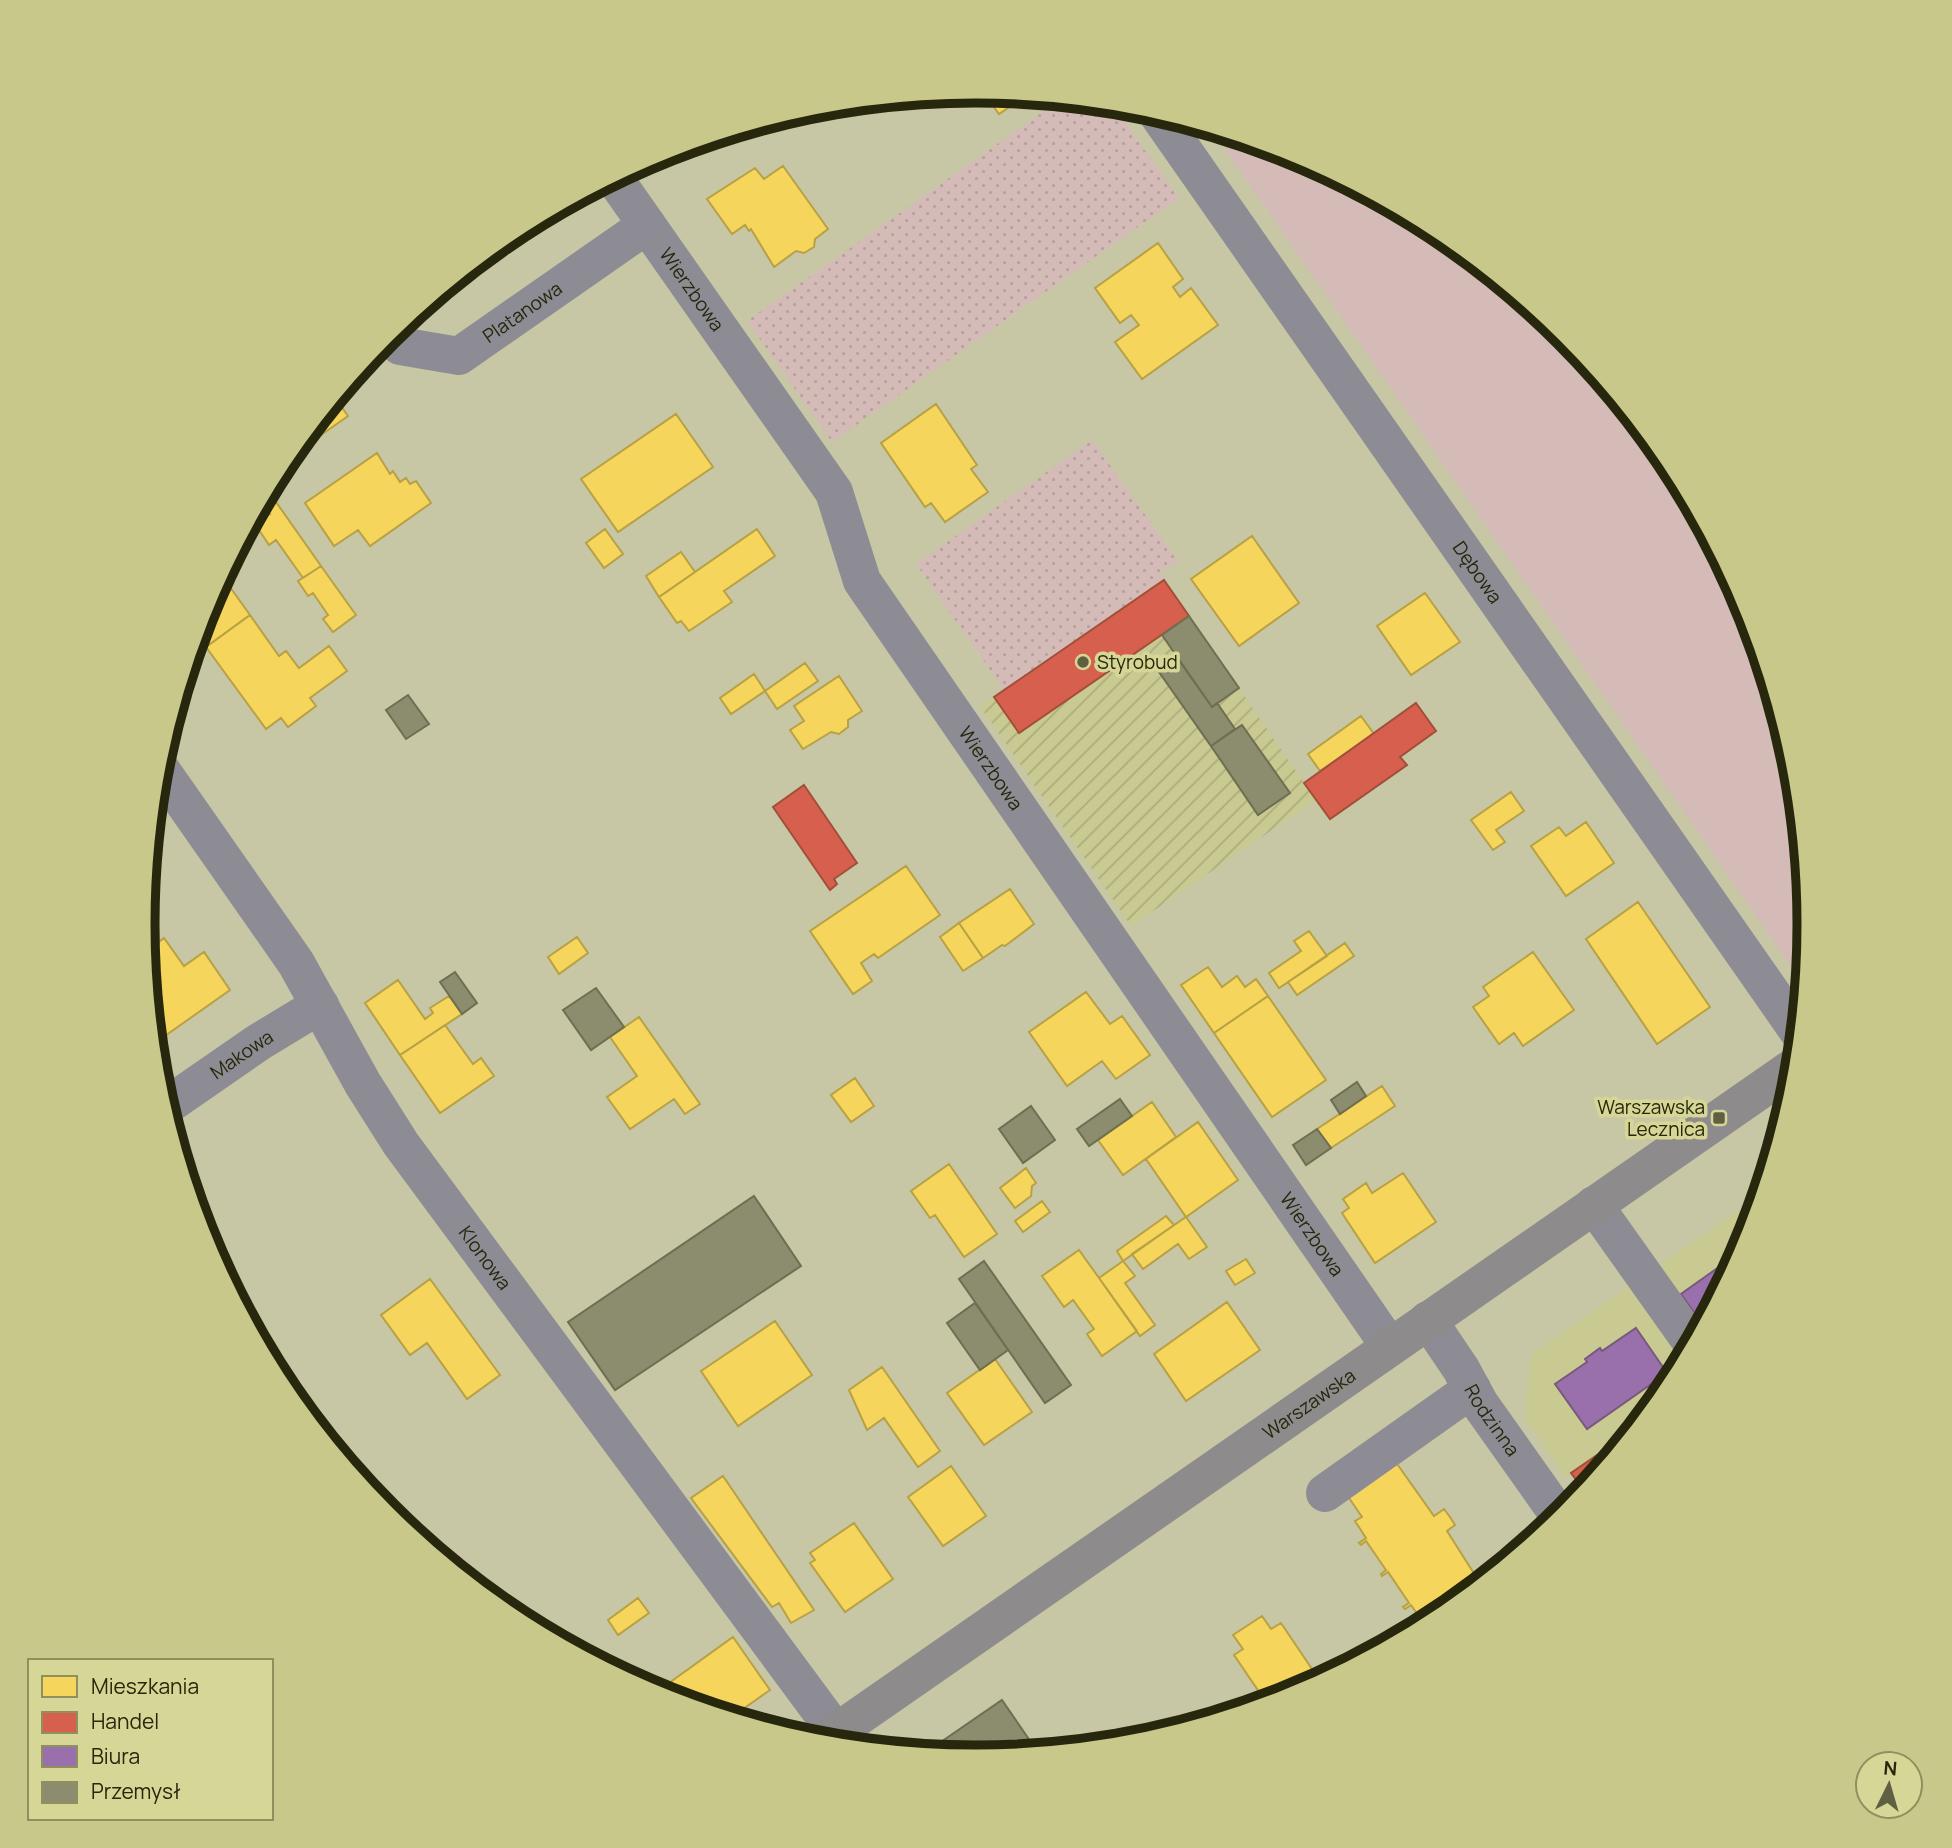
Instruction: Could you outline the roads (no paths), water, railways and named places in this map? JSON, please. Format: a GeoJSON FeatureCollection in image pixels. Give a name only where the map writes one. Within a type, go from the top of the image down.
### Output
{"type":"FeatureCollection","features":[{"type":"Feature","properties":{"kind":"main road","name":"Warszawska"},"geometry":{"type":"LineString","coordinates":[[836,1732],[1783,1075]]}},
{"type":"Feature","properties":{"kind":"street","name":"Dębowa"},"geometry":{"type":"LineString","coordinates":[[1166,126],[1791,1021]]}},
{"type":"Feature","properties":{"kind":"street","name":"Wierzbowa"},"geometry":{"type":"LineString","coordinates":[[619,185],[834,492],[862,581],[1390,1347]]}},
{"type":"Feature","properties":{"kind":"street","name":"Platanowa"},"geometry":{"type":"LineString","coordinates":[[398,343],[400,346],[459,356],[647,225]]}},
{"type":"Feature","properties":{"kind":"street","name":"Klonowa"},"geometry":{"type":"LineString","coordinates":[[168,780],[296,963],[363,1084],[401,1143],[824,1730]]}},
{"type":"Feature","properties":{"kind":"street","name":"Makowa"},"geometry":{"type":"LineString","coordinates":[[175,1100],[259,1042],[320,1005]]}},
{"type":"Feature","properties":{"kind":"street"},"geometry":{"type":"LineString","coordinates":[[1594,1205],[1686,1335]]}},
{"type":"Feature","properties":{"kind":"street","name":"Rodzinna"},"geometry":{"type":"LineString","coordinates":[[1428,1320],[1553,1507]]}},
{"type":"Feature","properties":{"kind":"street"},"geometry":{"type":"LineString","coordinates":[[1325,1493],[1472,1389]]}},
{"type":"Feature","properties":{"kind":"place","name":"Styrobud"},"geometry":{"type":"Point","coordinates":[1083,662]}},
{"type":"Feature","properties":{"kind":"place","name":"Warszawska Lecznica"},"geometry":{"type":"Point","coordinates":[1719,1118]}}]}
